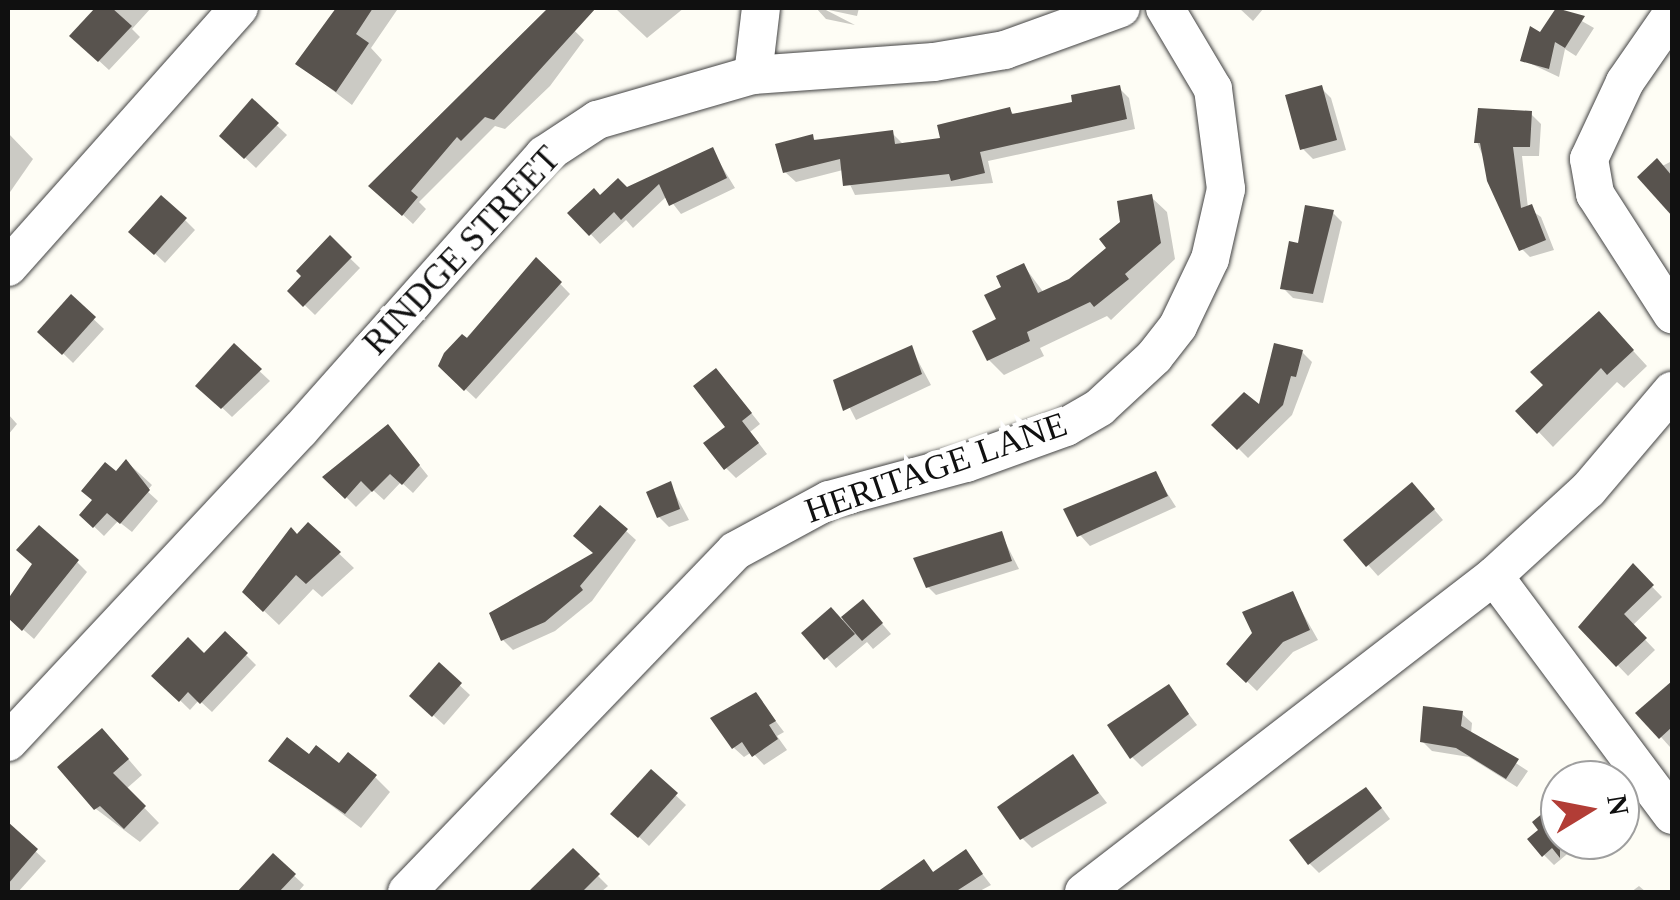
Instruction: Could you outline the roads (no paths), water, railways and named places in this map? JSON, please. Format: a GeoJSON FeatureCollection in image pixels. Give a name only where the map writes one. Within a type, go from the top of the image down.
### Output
{"type":"FeatureCollection","features":[{"type":"Feature","properties":{"kind":"street"},"geometry":{"type":"LineString","coordinates":[[8,267],[239,8]]}},
{"type":"Feature","properties":{"kind":"street"},"geometry":{"type":"LineString","coordinates":[[753,75],[760,8]]}},
{"type":"Feature","properties":{"kind":"street","name":"RINDGE STREET"},"geometry":{"type":"LineString","coordinates":[[8,742],[300,430],[544,155],[597,120],[753,75],[976,56],[1060,34],[1121,8]]}},
{"type":"Feature","properties":{"kind":"street","name":"HERITAGE LANE"},"geometry":{"type":"LineString","coordinates":[[408,892],[736,551],[830,500],[966,464],[1066,427],[1100,408],[1154,357],[1196,292],[1222,222],[1226,189],[1213,89],[1165,8]]}},
{"type":"Feature","properties":{"kind":"street"},"geometry":{"type":"LineString","coordinates":[[1672,14],[1625,82],[1589,158],[1595,194],[1672,314]]}},
{"type":"Feature","properties":{"kind":"street"},"geometry":{"type":"LineString","coordinates":[[1084,892],[1494,576],[1588,490],[1672,391]]}},
{"type":"Feature","properties":{"kind":"street"},"geometry":{"type":"LineString","coordinates":[[1494,576],[1672,815]]}}]}
